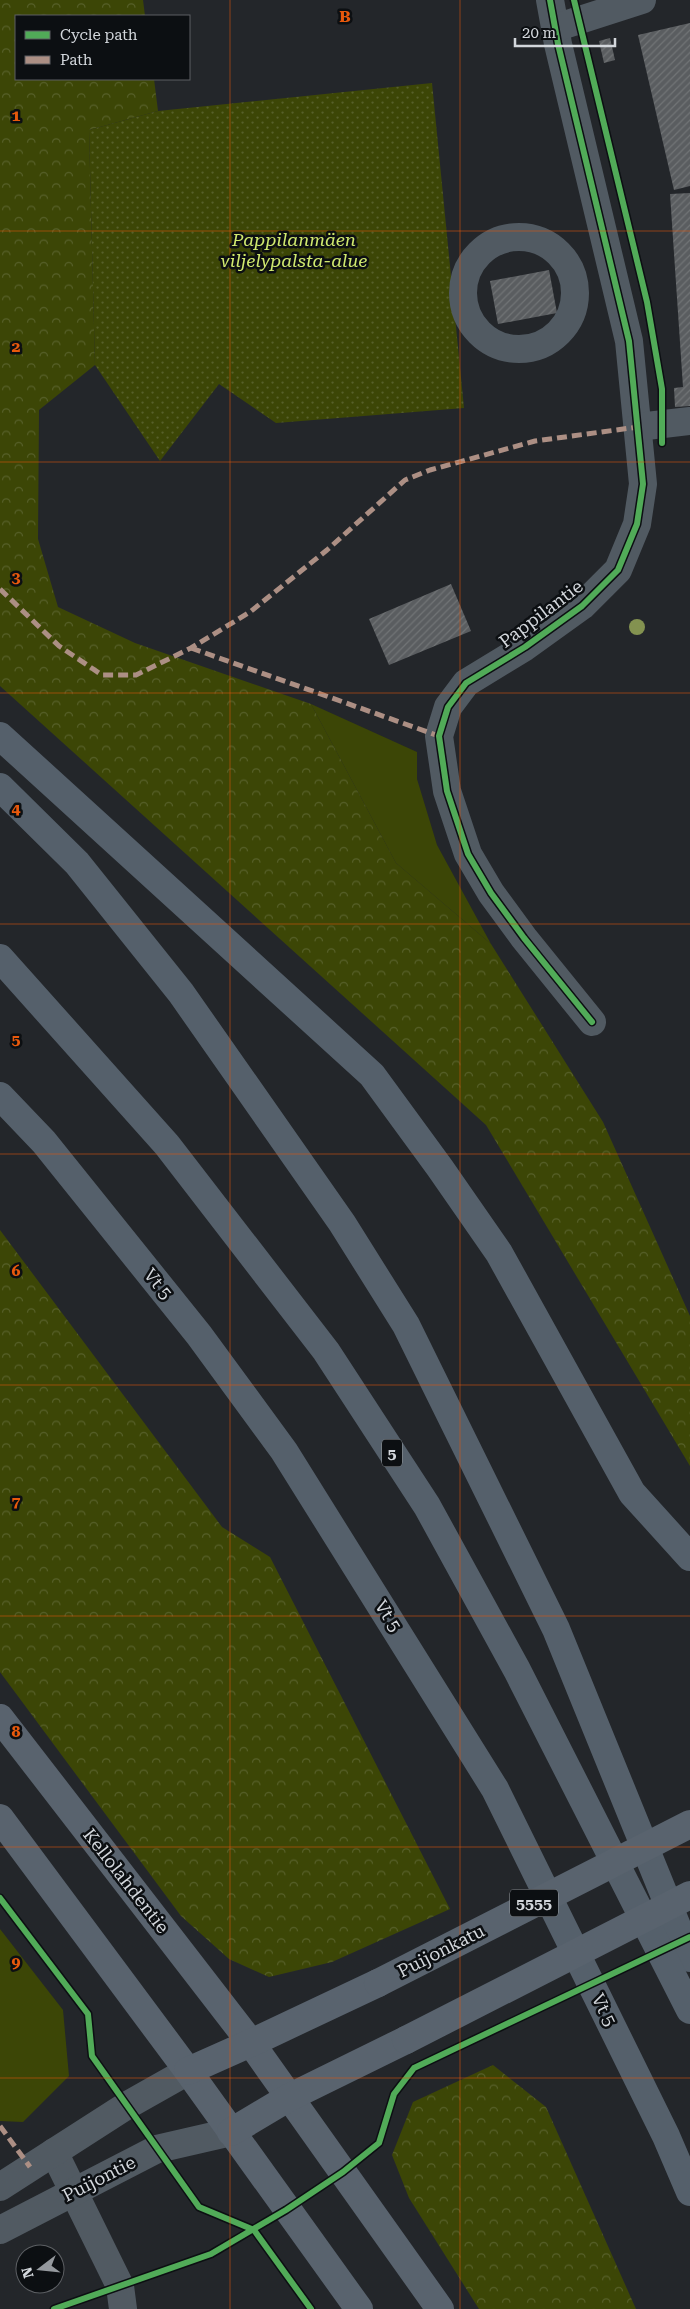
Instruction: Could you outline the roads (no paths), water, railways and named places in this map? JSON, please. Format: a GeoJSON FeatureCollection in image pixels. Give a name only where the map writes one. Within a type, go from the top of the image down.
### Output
{"type":"FeatureCollection","features":[{"type":"Feature","properties":{"kind":"highway"},"geometry":{"type":"LineString","coordinates":[[0,736],[372,1075],[440,1168],[498,1253],[632,1493],[690,1558]]}},
{"type":"Feature","properties":{"kind":"highway"},"geometry":{"type":"LineString","coordinates":[[0,787],[77,864],[181,993],[342,1223],[406,1325],[556,1629],[690,1958]]}},
{"type":"Feature","properties":{"kind":"highway","name":"5"},"geometry":{"type":"LineString","coordinates":[[0,958],[167,1145],[326,1351],[427,1506],[517,1670],[690,2010]]}},
{"type":"Feature","properties":{"kind":"highway","name":"Vt 5"},"geometry":{"type":"LineString","coordinates":[[0,1096],[44,1142],[199,1335],[284,1451],[358,1566],[494,1789],[666,2136],[690,2192]]}},
{"type":"Feature","properties":{"kind":"highway"},"geometry":{"type":"LineString","coordinates":[[0,1111],[44,1142]]}},
{"type":"Feature","properties":{"kind":"main road","name":"Kellolahdentie"},"geometry":{"type":"LineString","coordinates":[[0,1718],[251,2043],[288,2098],[440,2309]]}},
{"type":"Feature","properties":{"kind":"main road"},"geometry":{"type":"LineString","coordinates":[[0,1818],[188,2071],[359,2309]]}},
{"type":"Feature","properties":{"kind":"main road","name":"Puijonkatu"},"geometry":{"type":"LineString","coordinates":[[188,2071],[378,1983],[690,1824]]}},
{"type":"Feature","properties":{"kind":"main road"},"geometry":{"type":"LineString","coordinates":[[231,2132],[288,2098],[690,1896]]}},
{"type":"Feature","properties":{"kind":"street","name":"Pappilantie"},"geometry":{"type":"LineString","coordinates":[[550,0],[555,28],[630,341],[643,484],[637,524],[618,570],[582,606],[525,647],[466,683],[448,707],[439,736],[447,791],[468,854],[491,893],[592,1022]]}},
{"type":"Feature","properties":{"kind":"street"},"geometry":{"type":"LineString","coordinates":[[555,28],[642,0]]}},
{"type":"Feature","properties":{"kind":"street"},"geometry":{"type":"LineString","coordinates":[[511,237],[529,238],[546,244],[560,254],[570,269],[575,286],[574,306],[567,323],[554,337],[538,346],[519,350],[500,346],[484,337],[471,323],[464,306],[463,286],[468,268],[480,253],[494,243],[511,237]]}},
{"type":"Feature","properties":{"kind":"street"},"geometry":{"type":"LineString","coordinates":[[575,286],[615,280]]}},
{"type":"Feature","properties":{"kind":"street"},"geometry":{"type":"LineString","coordinates":[[638,427],[690,421]]}},
{"type":"Feature","properties":{"kind":"street","name":"5555"},"geometry":{"type":"LineString","coordinates":[[0,2188],[54,2152],[188,2071]]}},
{"type":"Feature","properties":{"kind":"street","name":"Puijontie"},"geometry":{"type":"LineString","coordinates":[[0,2230],[157,2149],[231,2132]]}},
{"type":"Feature","properties":{"kind":"street"},"geometry":{"type":"LineString","coordinates":[[54,2152],[120,2286],[123,2309]]}},
{"type":"Feature","properties":{"kind":"park label","name":"Pappilanmäen viljelypalsta-alue"},"geometry":{"type":"Point","coordinates":[294,250]}}]}
